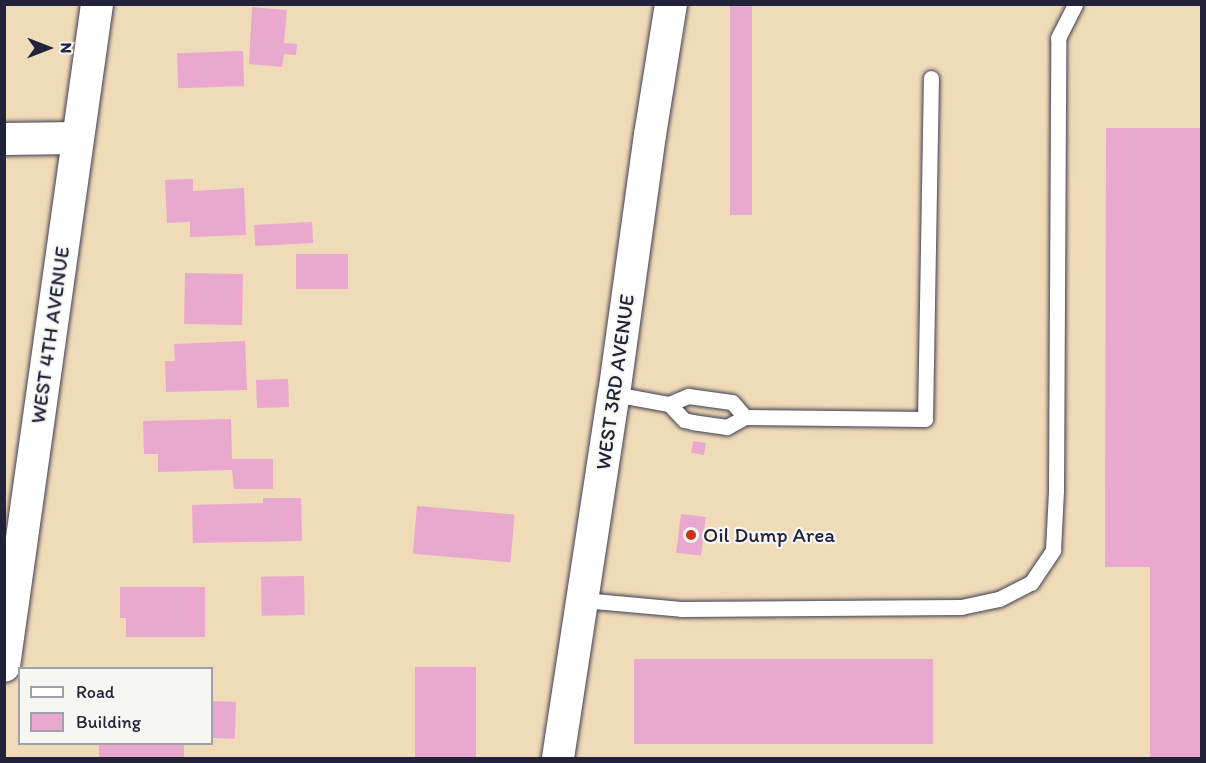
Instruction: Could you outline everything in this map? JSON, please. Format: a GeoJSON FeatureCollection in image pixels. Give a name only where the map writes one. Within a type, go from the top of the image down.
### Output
{"type":"FeatureCollection","features":[{"type":"Feature","properties":{"kind":"street","name":"WEST 4TH AVENUE"},"geometry":{"type":"LineString","coordinates":[[4,666],[77,138],[98,4]]}},
{"type":"Feature","properties":{"kind":"street","name":"WEST 3RD AVENUE"},"geometry":{"type":"LineString","coordinates":[[558,759],[614,394],[650,135],[672,4]]}},
{"type":"Feature","properties":{"kind":"street"},"geometry":{"type":"LineString","coordinates":[[4,139],[77,138]]}},
{"type":"Feature","properties":{"kind":"lane"},"geometry":{"type":"LineString","coordinates":[[583,600],[681,609],[961,607],[999,599],[1031,583],[1053,550],[1056,490],[1058,38],[1075,4]]}},
{"type":"Feature","properties":{"kind":"lane"},"geometry":{"type":"LineString","coordinates":[[669,404],[684,420],[727,427],[745,417],[925,419],[931,78]]}},
{"type":"Feature","properties":{"kind":"lane"},"geometry":{"type":"LineString","coordinates":[[614,394],[669,404],[688,396],[732,402],[745,417]]}},
{"type":"Feature","properties":{"kind":"building"},"geometry":{"type":"Polygon","coordinates":[[[730,4],[752,4],[752,215],[730,215],[730,4]]]}},
{"type":"Feature","properties":{"kind":"building"},"geometry":{"type":"Polygon","coordinates":[[[252,7],[287,10],[284,43],[297,44],[296,55],[284,54],[282,67],[249,64],[252,7]]]}},
{"type":"Feature","properties":{"kind":"building"},"geometry":{"type":"Polygon","coordinates":[[[243,51],[244,86],[178,88],[177,53],[243,51]]]}},
{"type":"Feature","properties":{"kind":"building"},"geometry":{"type":"Polygon","coordinates":[[[1106,128],[1202,128],[1202,758],[1150,758],[1150,567],[1105,567],[1106,128]]]}},
{"type":"Feature","properties":{"kind":"building"},"geometry":{"type":"Polygon","coordinates":[[[193,179],[193,191],[244,188],[246,235],[190,237],[190,222],[167,223],[165,180],[193,179]]]}},
{"type":"Feature","properties":{"kind":"building"},"geometry":{"type":"Polygon","coordinates":[[[312,222],[313,243],[255,246],[254,225],[312,222]]]}},
{"type":"Feature","properties":{"kind":"building"},"geometry":{"type":"Polygon","coordinates":[[[296,254],[348,254],[348,289],[296,289],[296,254]]]}},
{"type":"Feature","properties":{"kind":"building"},"geometry":{"type":"Polygon","coordinates":[[[185,273],[243,274],[242,325],[184,324],[185,273]]]}},
{"type":"Feature","properties":{"kind":"building"},"geometry":{"type":"Polygon","coordinates":[[[245,341],[247,390],[166,392],[165,361],[175,361],[174,344],[245,341]]]}},
{"type":"Feature","properties":{"kind":"building"},"geometry":{"type":"Polygon","coordinates":[[[288,379],[289,407],[257,408],[256,380],[288,379]]]}},
{"type":"Feature","properties":{"kind":"building"},"geometry":{"type":"Polygon","coordinates":[[[231,419],[232,459],[273,459],[273,489],[234,489],[232,470],[158,472],[158,454],[144,454],[143,421],[231,419]]]}},
{"type":"Feature","properties":{"kind":"building"},"geometry":{"type":"Polygon","coordinates":[[[693,441],[706,443],[704,455],[691,453],[693,441]]]}},
{"type":"Feature","properties":{"kind":"building"},"geometry":{"type":"Polygon","coordinates":[[[263,498],[301,498],[302,541],[193,543],[192,505],[263,503],[263,498]]]}},
{"type":"Feature","properties":{"kind":"building"},"geometry":{"type":"Polygon","coordinates":[[[417,506],[515,515],[510,562],[413,554],[417,506]]]}},
{"type":"Feature","properties":{"kind":"building","name":"Oil Dump Area"},"geometry":{"type":"Polygon","coordinates":[[[681,514],[706,517],[701,556],[676,553],[681,514]]]}},
{"type":"Feature","properties":{"kind":"building"},"geometry":{"type":"Polygon","coordinates":[[[304,576],[305,615],[262,616],[261,577],[304,576]]]}},
{"type":"Feature","properties":{"kind":"building"},"geometry":{"type":"Polygon","coordinates":[[[120,587],[205,587],[205,637],[126,637],[126,618],[120,618],[120,587]]]}},
{"type":"Feature","properties":{"kind":"building"},"geometry":{"type":"Polygon","coordinates":[[[634,659],[933,659],[933,744],[634,744],[634,659]]]}},
{"type":"Feature","properties":{"kind":"building"},"geometry":{"type":"Polygon","coordinates":[[[415,667],[476,667],[476,758],[415,758],[415,667]]]}},
{"type":"Feature","properties":{"kind":"building"},"geometry":{"type":"Polygon","coordinates":[[[213,701],[236,702],[235,739],[213,738],[213,701]]]}},
{"type":"Feature","properties":{"kind":"building"},"geometry":{"type":"Polygon","coordinates":[[[99,745],[184,745],[184,758],[99,758],[99,745]]]}},
{"type":"Feature","properties":{"kind":"place","name":"Oil Dump Area"},"geometry":{"type":"Point","coordinates":[691,535]}}]}
